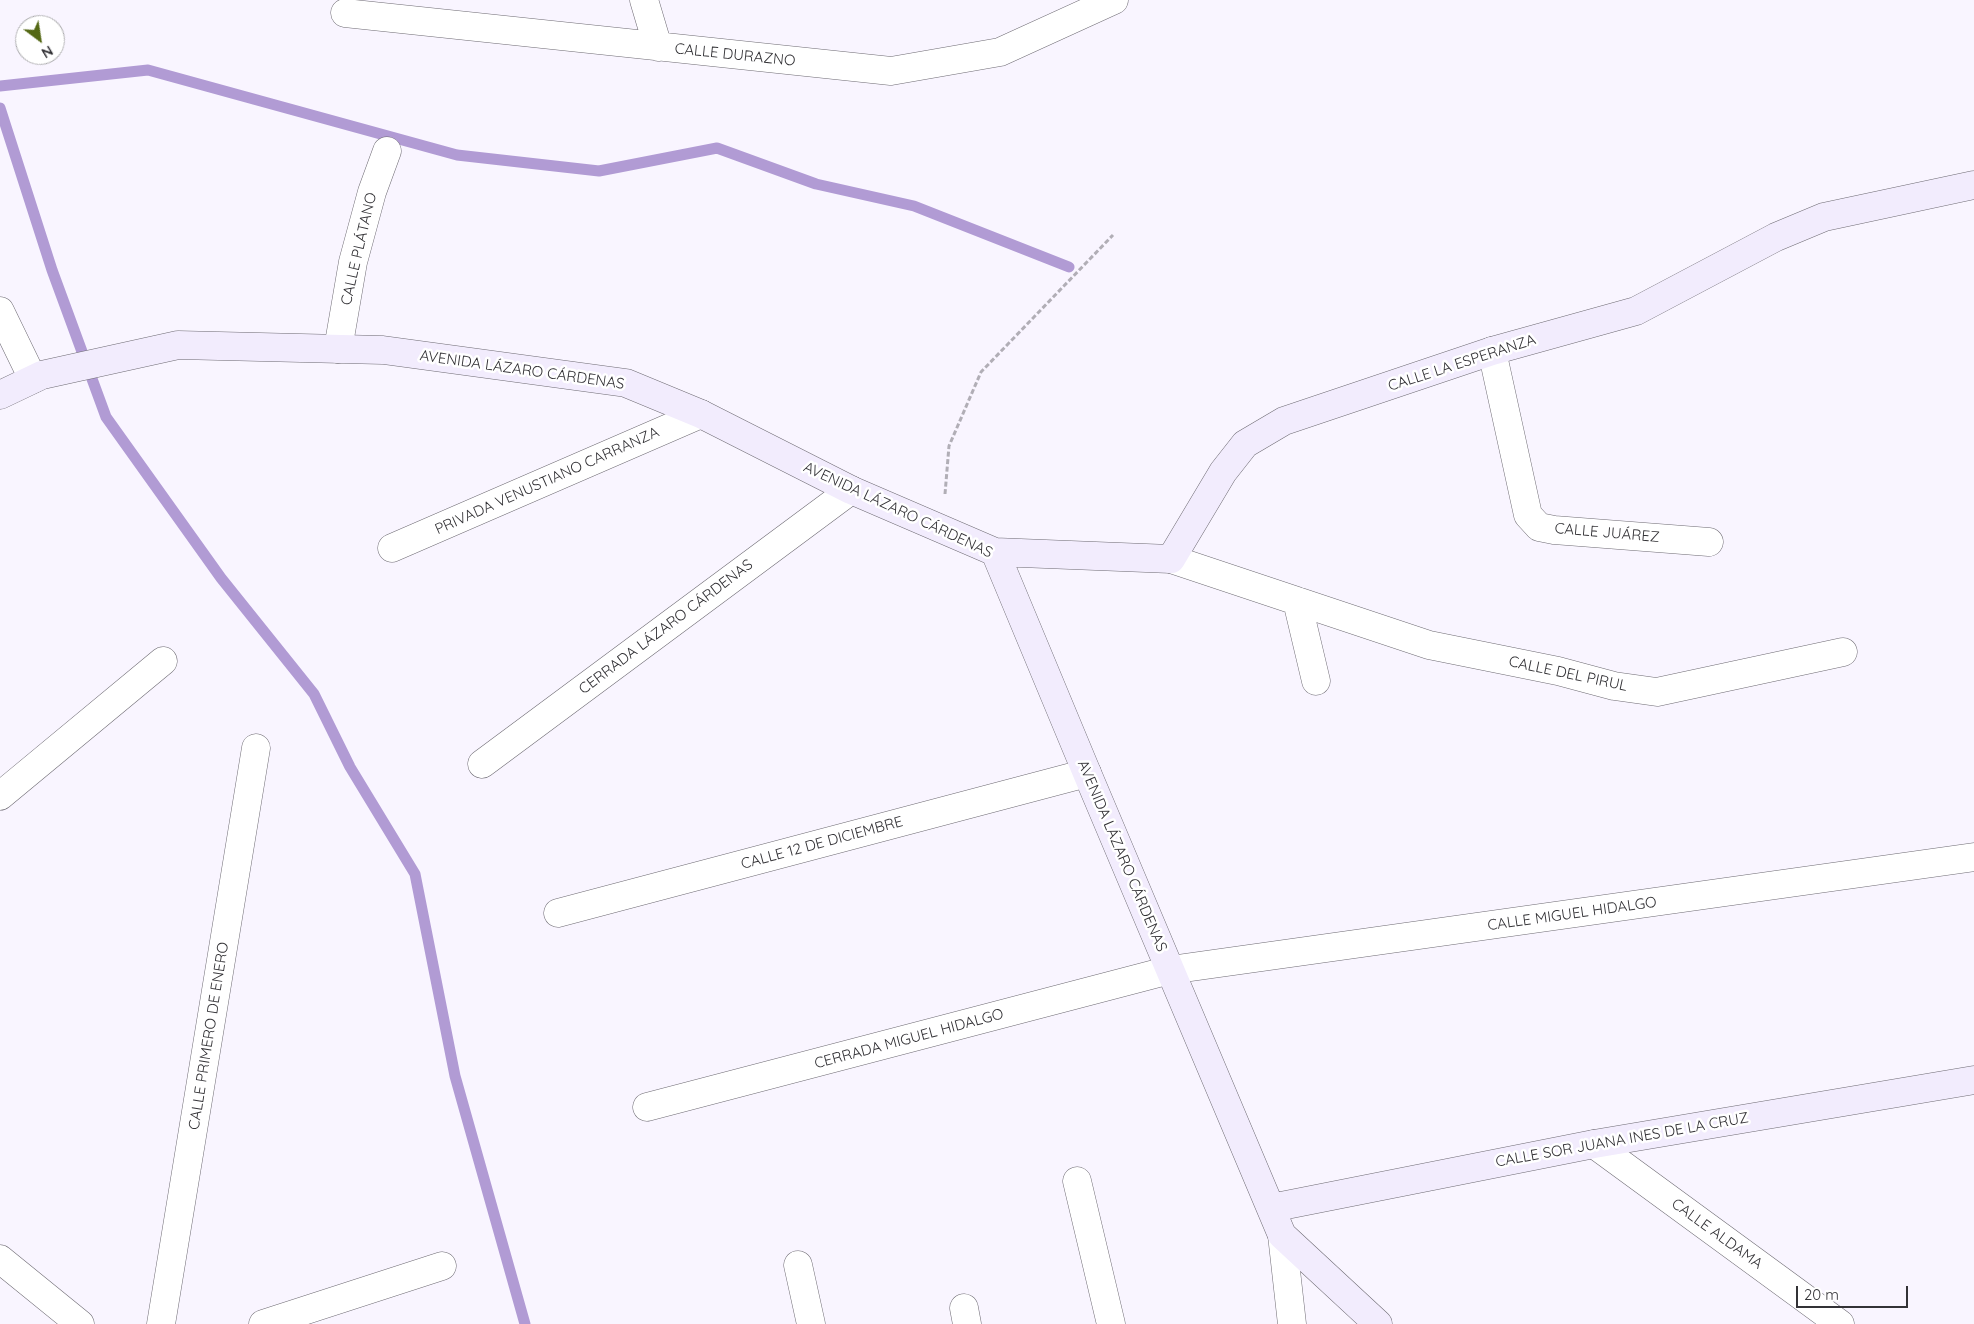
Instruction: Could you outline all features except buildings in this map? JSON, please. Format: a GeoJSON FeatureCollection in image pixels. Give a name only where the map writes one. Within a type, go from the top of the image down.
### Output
{"type":"FeatureCollection","features":[{"type":"Feature","properties":{"kind":"street"},"geometry":{"type":"LineString","coordinates":[[644,0],[658,47]]}},
{"type":"Feature","properties":{"kind":"street","name":"CALLE DURAZNO"},"geometry":{"type":"LineString","coordinates":[[345,13],[424,11],[658,47],[891,71],[1000,52],[1114,0]]}},
{"type":"Feature","properties":{"kind":"street","name":"CALLE PLÁTANO"},"geometry":{"type":"LineString","coordinates":[[338,349],[353,262],[372,192],[386,151]]}},
{"type":"Feature","properties":{"kind":"street","name":"CALLE LA ESPERANZA"},"geometry":{"type":"LineString","coordinates":[[1171,559],[1223,472],[1245,444],[1284,421],[1492,351],[1636,311],[1776,237],[1824,217],[1974,185]]}},
{"type":"Feature","properties":{"kind":"street"},"geometry":{"type":"LineString","coordinates":[[0,311],[37,377]]}},
{"type":"Feature","properties":{"kind":"street","name":"AVENIDA LÁZARO CÁRDENAS"},"geometry":{"type":"LineString","coordinates":[[0,394],[37,377],[178,345],[383,350],[626,384],[701,414],[851,490],[996,552],[1282,1235]]}},
{"type":"Feature","properties":{"kind":"street","name":"CALLE JUÁREZ"},"geometry":{"type":"LineString","coordinates":[[1492,351],[1528,515],[1539,527],[1554,530],[1709,542]]}},
{"type":"Feature","properties":{"kind":"street","name":"PRIVADA VENUSTIANO CARRANZA"},"geometry":{"type":"LineString","coordinates":[[392,548],[701,414]]}},
{"type":"Feature","properties":{"kind":"street","name":"CERRADA LÁZARO CÁRDENAS"},"geometry":{"type":"LineString","coordinates":[[482,764],[851,490]]}},
{"type":"Feature","properties":{"kind":"street"},"geometry":{"type":"LineString","coordinates":[[996,552],[1171,559]]}},
{"type":"Feature","properties":{"kind":"street","name":"CALLE DEL PIRUL"},"geometry":{"type":"LineString","coordinates":[[1171,559],[1430,645],[1558,671],[1614,686],[1656,692],[1844,652]]}},
{"type":"Feature","properties":{"kind":"street"},"geometry":{"type":"LineString","coordinates":[[1297,601],[1316,681]]}},
{"type":"Feature","properties":{"kind":"street"},"geometry":{"type":"LineString","coordinates":[[0,796],[162,661]]}},
{"type":"Feature","properties":{"kind":"street","name":"CALLE PRIMERO DE ENERO"},"geometry":{"type":"LineString","coordinates":[[162,1324],[256,748]]}},
{"type":"Feature","properties":{"kind":"street","name":"CALLE 12 DE DICIEMBRE"},"geometry":{"type":"LineString","coordinates":[[558,913],[1087,773]]}},
{"type":"Feature","properties":{"kind":"street","name":"CALLE MIGUEL HIDALGO"},"geometry":{"type":"LineString","coordinates":[[1170,970],[1974,857]]}},
{"type":"Feature","properties":{"kind":"street","name":"CERRADA MIGUEL HIDALGO"},"geometry":{"type":"LineString","coordinates":[[648,1107],[1170,970]]}},
{"type":"Feature","properties":{"kind":"street","name":"CALLE SOR JUANA INES DE LA CRUZ"},"geometry":{"type":"LineString","coordinates":[[1271,1208],[1594,1144],[1974,1080]]}},
{"type":"Feature","properties":{"kind":"street","name":"CALLE ALDAMA"},"geometry":{"type":"LineString","coordinates":[[1594,1144],[1840,1324]]}},
{"type":"Feature","properties":{"kind":"street"},"geometry":{"type":"LineString","coordinates":[[1077,1181],[1111,1324]]}},
{"type":"Feature","properties":{"kind":"street"},"geometry":{"type":"LineString","coordinates":[[1282,1235],[1292,1324]]}},
{"type":"Feature","properties":{"kind":"street"},"geometry":{"type":"LineString","coordinates":[[1282,1235],[1378,1324]]}},
{"type":"Feature","properties":{"kind":"street"},"geometry":{"type":"LineString","coordinates":[[0,1259],[80,1324]]}},
{"type":"Feature","properties":{"kind":"street"},"geometry":{"type":"LineString","coordinates":[[798,1265],[811,1324]]}},
{"type":"Feature","properties":{"kind":"street"},"geometry":{"type":"LineString","coordinates":[[263,1324],[442,1266]]}},
{"type":"Feature","properties":{"kind":"path"},"geometry":{"type":"LineString","coordinates":[[943,529],[948,446],[981,372],[1113,235]]}},
{"type":"Feature","properties":{"kind":"waterway"},"geometry":{"type":"LineString","coordinates":[[0,86],[148,70],[457,155],[599,171],[717,148],[816,184],[914,206],[1069,267]]}},
{"type":"Feature","properties":{"kind":"waterway"},"geometry":{"type":"LineString","coordinates":[[0,108],[52,270],[106,417],[221,578],[314,694],[350,767],[415,874],[455,1076],[525,1324]]}}]}
